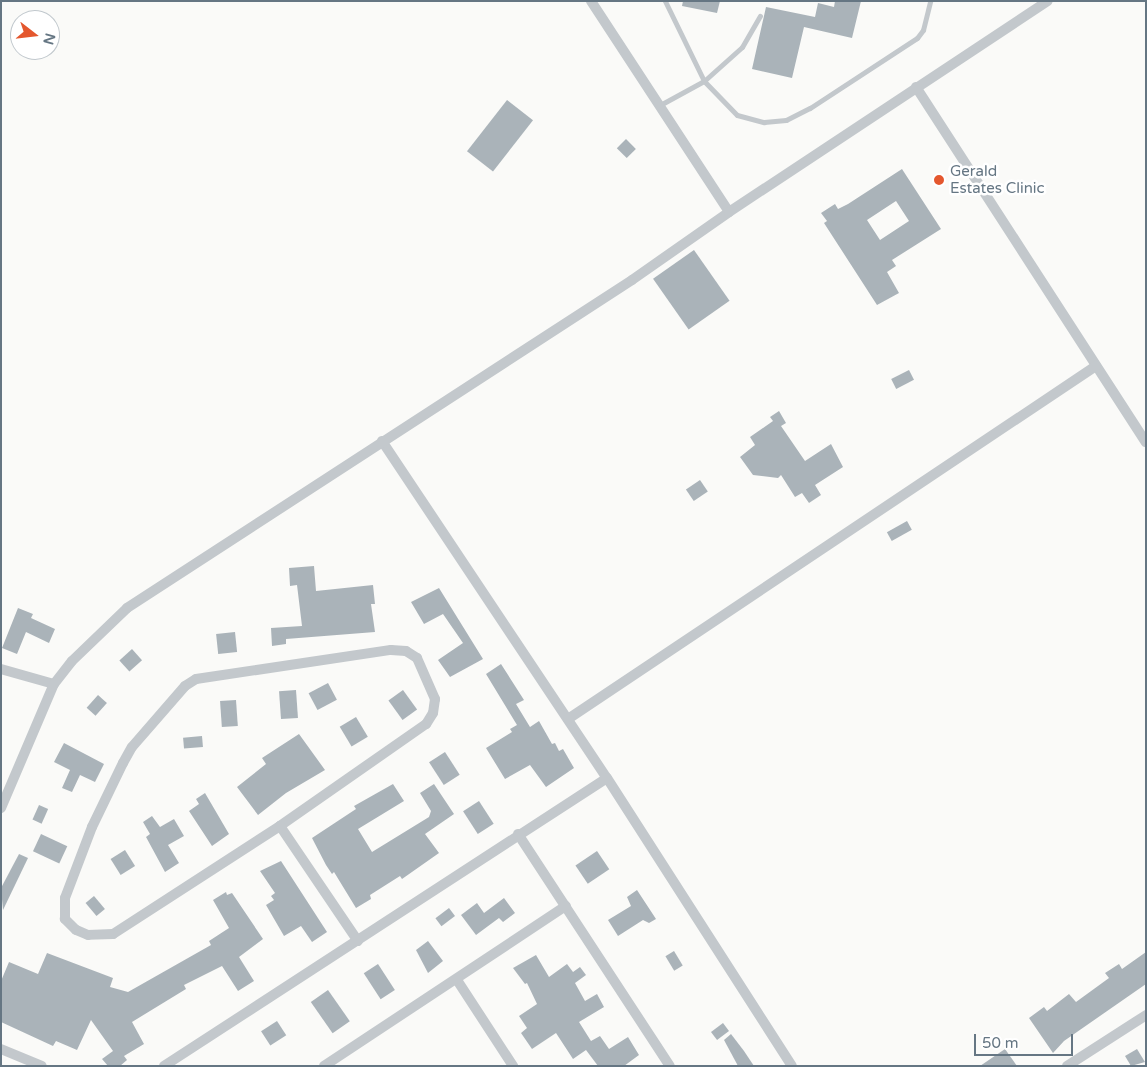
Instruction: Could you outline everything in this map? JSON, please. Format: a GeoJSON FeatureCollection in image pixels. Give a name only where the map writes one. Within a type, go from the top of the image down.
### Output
{"type":"FeatureCollection","features":[{"type":"Feature","properties":{"kind":"street"},"geometry":{"type":"LineString","coordinates":[[591,1],[729,212]]}},
{"type":"Feature","properties":{"kind":"street"},"geometry":{"type":"LineString","coordinates":[[1,808],[54,684],[77,655],[127,608],[632,280],[729,212],[772,186],[1048,1]]}},
{"type":"Feature","properties":{"kind":"street"},"geometry":{"type":"LineString","coordinates":[[916,88],[1146,442]]}},
{"type":"Feature","properties":{"kind":"street"},"geometry":{"type":"LineString","coordinates":[[568,719],[1096,366]]}},
{"type":"Feature","properties":{"kind":"street"},"geometry":{"type":"LineString","coordinates":[[382,441],[607,778],[792,1066]]}},
{"type":"Feature","properties":{"kind":"street"},"geometry":{"type":"LineString","coordinates":[[391,650],[406,651],[417,658],[435,698],[434,713],[426,724],[280,826],[113,934],[88,935],[76,930],[65,919],[65,898],[92,827],[123,762],[132,747],[185,686],[196,679],[391,650]]}},
{"type":"Feature","properties":{"kind":"street"},"geometry":{"type":"LineString","coordinates":[[1,669],[54,684]]}},
{"type":"Feature","properties":{"kind":"street"},"geometry":{"type":"LineString","coordinates":[[164,1066],[358,941],[518,834],[607,778]]}},
{"type":"Feature","properties":{"kind":"street"},"geometry":{"type":"LineString","coordinates":[[280,826],[358,941]]}},
{"type":"Feature","properties":{"kind":"street"},"geometry":{"type":"LineString","coordinates":[[518,834],[670,1066]]}},
{"type":"Feature","properties":{"kind":"street"},"geometry":{"type":"LineString","coordinates":[[327,1065],[566,906]]}},
{"type":"Feature","properties":{"kind":"street"},"geometry":{"type":"LineString","coordinates":[[457,980],[513,1066]]}},
{"type":"Feature","properties":{"kind":"street"},"geometry":{"type":"LineString","coordinates":[[1074,1064],[1146,1015]]}},
{"type":"Feature","properties":{"kind":"street"},"geometry":{"type":"LineString","coordinates":[[1,1049],[42,1066]]}},
{"type":"Feature","properties":{"kind":"lane"},"geometry":{"type":"LineString","coordinates":[[665,1],[704,81],[737,115],[764,122],[786,120],[810,108],[917,38],[923,30],[930,1]]}},
{"type":"Feature","properties":{"kind":"lane"},"geometry":{"type":"LineString","coordinates":[[660,105],[704,81],[742,47],[760,16]]}},
{"type":"Feature","properties":{"kind":"building"},"geometry":{"type":"Polygon","coordinates":[[[683,1],[720,1],[717,13],[682,6],[683,1]]]}},
{"type":"Feature","properties":{"kind":"building"},"geometry":{"type":"Polygon","coordinates":[[[835,1],[861,1],[852,38],[804,27],[792,78],[752,69],[766,7],[815,17],[818,3],[834,7],[835,1]]]}},
{"type":"Feature","properties":{"kind":"building"},"geometry":{"type":"Polygon","coordinates":[[[507,100],[533,120],[493,172],[467,151],[507,100]]]}},
{"type":"Feature","properties":{"kind":"building"},"geometry":{"type":"Polygon","coordinates":[[[626,139],[636,149],[627,158],[617,148],[626,139]]]}},
{"type":"Feature","properties":{"kind":"building"},"geometry":{"type":"Polygon","coordinates":[[[902,169],[941,229],[892,260],[896,266],[887,272],[899,293],[877,305],[824,223],[827,221],[821,213],[835,204],[838,209],[902,169]],[[896,201],[867,220],[880,240],[909,221],[896,201]]]}},
{"type":"Feature","properties":{"kind":"building"},"geometry":{"type":"Polygon","coordinates":[[[694,250],[730,301],[689,329],[653,279],[694,250]]]}},
{"type":"Feature","properties":{"kind":"building"},"geometry":{"type":"Polygon","coordinates":[[[909,370],[914,380],[896,389],[891,379],[909,370]]]}},
{"type":"Feature","properties":{"kind":"building"},"geometry":{"type":"Polygon","coordinates":[[[779,411],[786,423],[781,426],[805,461],[831,444],[843,467],[815,485],[821,495],[809,503],[802,493],[795,497],[781,475],[778,478],[753,475],[740,457],[755,445],[750,437],[773,421],[770,417],[779,411]]]}},
{"type":"Feature","properties":{"kind":"building"},"geometry":{"type":"Polygon","coordinates":[[[700,480],[708,492],[694,501],[686,490],[700,480]]]}},
{"type":"Feature","properties":{"kind":"building"},"geometry":{"type":"Polygon","coordinates":[[[907,521],[912,530],[892,541],[887,532],[907,521]]]}},
{"type":"Feature","properties":{"kind":"building"},"geometry":{"type":"Polygon","coordinates":[[[314,566],[316,591],[373,585],[375,604],[371,604],[375,632],[286,639],[286,644],[272,646],[271,628],[302,626],[297,585],[290,586],[289,568],[314,566]]]}},
{"type":"Feature","properties":{"kind":"building"},"geometry":{"type":"Polygon","coordinates":[[[439,588],[483,659],[450,677],[438,660],[463,643],[443,614],[424,624],[411,602],[439,588]]]}},
{"type":"Feature","properties":{"kind":"building"},"geometry":{"type":"Polygon","coordinates":[[[18,608],[33,614],[31,618],[55,629],[49,643],[26,632],[17,654],[2,648],[18,608]]]}},
{"type":"Feature","properties":{"kind":"building"},"geometry":{"type":"Polygon","coordinates":[[[235,632],[237,652],[218,654],[216,634],[235,632]]]}},
{"type":"Feature","properties":{"kind":"building"},"geometry":{"type":"Polygon","coordinates":[[[132,649],[142,660],[129,672],[119,660],[132,649]]]}},
{"type":"Feature","properties":{"kind":"building"},"geometry":{"type":"Polygon","coordinates":[[[501,664],[524,700],[516,704],[530,727],[539,721],[552,744],[555,743],[559,751],[563,749],[574,768],[546,787],[530,765],[505,779],[486,748],[512,732],[510,729],[517,725],[486,674],[501,664]]]}},
{"type":"Feature","properties":{"kind":"building"},"geometry":{"type":"Polygon","coordinates":[[[328,683],[337,700],[317,710],[309,693],[328,683]]]}},
{"type":"Feature","properties":{"kind":"building"},"geometry":{"type":"Polygon","coordinates":[[[296,690],[298,718],[281,719],[279,691],[296,690]]]}},
{"type":"Feature","properties":{"kind":"building"},"geometry":{"type":"Polygon","coordinates":[[[403,690],[417,709],[403,720],[388,701],[403,690]]]}},
{"type":"Feature","properties":{"kind":"building"},"geometry":{"type":"Polygon","coordinates":[[[98,695],[107,703],[96,716],[87,708],[98,695]]]}},
{"type":"Feature","properties":{"kind":"building"},"geometry":{"type":"Polygon","coordinates":[[[236,700],[238,726],[222,727],[220,701],[236,700]]]}},
{"type":"Feature","properties":{"kind":"building"},"geometry":{"type":"Polygon","coordinates":[[[356,717],[368,737],[352,747],[340,727],[356,717]]]}},
{"type":"Feature","properties":{"kind":"building"},"geometry":{"type":"Polygon","coordinates":[[[299,734],[325,770],[286,793],[258,815],[237,787],[266,764],[262,758],[299,734]]]}},
{"type":"Feature","properties":{"kind":"building"},"geometry":{"type":"Polygon","coordinates":[[[202,736],[203,747],[184,749],[183,738],[202,736]]]}},
{"type":"Feature","properties":{"kind":"building"},"geometry":{"type":"Polygon","coordinates":[[[64,743],[104,764],[95,782],[80,775],[72,792],[62,788],[70,770],[54,762],[64,743]]]}},
{"type":"Feature","properties":{"kind":"building"},"geometry":{"type":"Polygon","coordinates":[[[445,752],[460,775],[444,785],[429,762],[445,752]]]}},
{"type":"Feature","properties":{"kind":"building"},"geometry":{"type":"Polygon","coordinates":[[[393,784],[404,801],[358,829],[372,852],[429,817],[431,811],[420,793],[434,784],[454,814],[425,834],[439,853],[402,879],[400,876],[370,895],[371,899],[356,908],[334,872],[332,874],[326,865],[312,838],[356,809],[354,806],[393,784]]]}},
{"type":"Feature","properties":{"kind":"building"},"geometry":{"type":"Polygon","coordinates":[[[205,793],[229,834],[212,846],[189,811],[199,804],[196,799],[205,793]]]}},
{"type":"Feature","properties":{"kind":"building"},"geometry":{"type":"Polygon","coordinates":[[[479,801],[494,824],[478,834],[463,811],[479,801]]]}},
{"type":"Feature","properties":{"kind":"building"},"geometry":{"type":"Polygon","coordinates":[[[39,805],[48,809],[42,824],[32,820],[39,805]]]}},
{"type":"Feature","properties":{"kind":"building"},"geometry":{"type":"Polygon","coordinates":[[[152,816],[160,827],[174,819],[184,836],[168,845],[179,863],[165,872],[146,837],[150,834],[143,822],[152,816]]]}},
{"type":"Feature","properties":{"kind":"building"},"geometry":{"type":"Polygon","coordinates":[[[41,834],[67,846],[59,863],[33,851],[41,834]]]}},
{"type":"Feature","properties":{"kind":"building"},"geometry":{"type":"Polygon","coordinates":[[[125,850],[135,866],[121,875],[111,859],[125,850]]]}},
{"type":"Feature","properties":{"kind":"building"},"geometry":{"type":"Polygon","coordinates":[[[597,851],[609,869],[588,884],[575,866],[597,851]]]}},
{"type":"Feature","properties":{"kind":"building"},"geometry":{"type":"Polygon","coordinates":[[[19,854],[28,858],[3,910],[1,888],[19,854]]]}},
{"type":"Feature","properties":{"kind":"building"},"geometry":{"type":"Polygon","coordinates":[[[281,861],[327,932],[312,942],[301,926],[284,936],[266,905],[274,900],[271,896],[275,893],[260,871],[281,861]]]}},
{"type":"Feature","properties":{"kind":"building"},"geometry":{"type":"Polygon","coordinates":[[[637,890],[656,919],[649,923],[643,920],[618,936],[608,920],[631,906],[627,897],[637,890]]]}},
{"type":"Feature","properties":{"kind":"building"},"geometry":{"type":"Polygon","coordinates":[[[226,892],[227,895],[232,893],[263,939],[239,957],[254,981],[238,991],[222,966],[184,985],[186,989],[132,1022],[144,1044],[124,1056],[127,1060],[120,1066],[108,1066],[102,1059],[113,1051],[91,1020],[77,1050],[56,1041],[53,1046],[1,1022],[1,981],[9,962],[38,974],[47,953],[113,978],[110,987],[128,992],[211,945],[209,941],[229,928],[213,900],[226,892]]]}},
{"type":"Feature","properties":{"kind":"building"},"geometry":{"type":"Polygon","coordinates":[[[94,896],[105,909],[97,916],[86,903],[94,896]]]}},
{"type":"Feature","properties":{"kind":"building"},"geometry":{"type":"Polygon","coordinates":[[[504,898],[515,913],[503,922],[499,918],[476,935],[461,915],[477,903],[484,913],[504,898]]]}},
{"type":"Feature","properties":{"kind":"building"},"geometry":{"type":"Polygon","coordinates":[[[449,908],[455,916],[441,926],[435,918],[449,908]]]}},
{"type":"Feature","properties":{"kind":"building"},"geometry":{"type":"Polygon","coordinates":[[[428,941],[443,961],[428,973],[416,950],[428,941]]]}},
{"type":"Feature","properties":{"kind":"building"},"geometry":{"type":"Polygon","coordinates":[[[674,951],[683,966],[674,971],[665,956],[674,951]]]}},
{"type":"Feature","properties":{"kind":"building"},"geometry":{"type":"Polygon","coordinates":[[[1146,952],[1146,984],[1064,1041],[1053,1053],[1029,1018],[1044,1007],[1047,1011],[1069,994],[1076,1002],[1109,978],[1105,973],[1119,964],[1122,969],[1146,952]]]}},
{"type":"Feature","properties":{"kind":"building"},"geometry":{"type":"Polygon","coordinates":[[[536,955],[549,977],[567,964],[573,972],[580,967],[586,975],[575,983],[585,1001],[597,994],[604,1007],[579,1022],[591,1041],[600,1036],[609,1049],[628,1037],[639,1055],[624,1066],[598,1066],[586,1050],[573,1059],[556,1033],[532,1049],[521,1033],[527,1028],[519,1016],[537,1004],[527,983],[525,984],[513,968],[536,955]]]}},
{"type":"Feature","properties":{"kind":"building"},"geometry":{"type":"Polygon","coordinates":[[[378,964],[395,990],[381,999],[364,973],[378,964]]]}},
{"type":"Feature","properties":{"kind":"building"},"geometry":{"type":"Polygon","coordinates":[[[328,990],[350,1021],[333,1033],[311,1002],[328,990]]]}},
{"type":"Feature","properties":{"kind":"building"},"geometry":{"type":"Polygon","coordinates":[[[277,1021],[286,1035],[270,1046],[261,1031],[277,1021]]]}},
{"type":"Feature","properties":{"kind":"building"},"geometry":{"type":"Polygon","coordinates":[[[723,1023],[729,1031],[717,1040],[711,1032],[723,1023]]]}},
{"type":"Feature","properties":{"kind":"building"},"geometry":{"type":"Polygon","coordinates":[[[731,1034],[754,1066],[738,1066],[724,1040],[731,1034]]]}},
{"type":"Feature","properties":{"kind":"building"},"geometry":{"type":"Polygon","coordinates":[[[1005,1049],[1017,1066],[980,1066],[1005,1049]]]}},
{"type":"Feature","properties":{"kind":"building"},"geometry":{"type":"Polygon","coordinates":[[[1137,1049],[1145,1062],[1131,1066],[1125,1056],[1137,1049]]]}},
{"type":"Feature","properties":{"kind":"place","name":"Gerald Estates Clinic"},"geometry":{"type":"Point","coordinates":[939,180]}}]}
